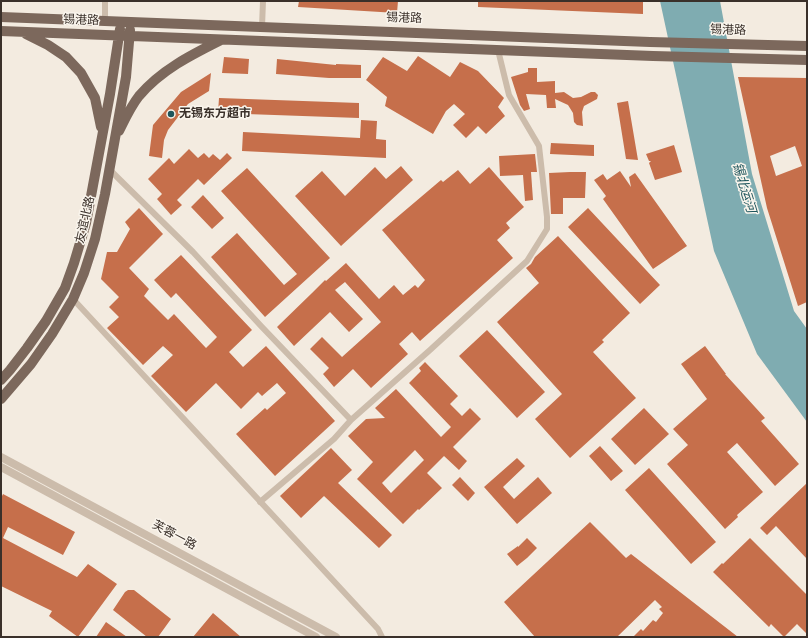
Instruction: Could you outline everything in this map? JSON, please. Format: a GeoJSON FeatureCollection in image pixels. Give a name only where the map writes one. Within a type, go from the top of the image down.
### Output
{"type":"FeatureCollection","features":[{"type":"Feature","properties":{"kind":"main road","name":"锡港路"},"geometry":{"type":"LineString","coordinates":[[1,17],[650,42],[807,46]]}},
{"type":"Feature","properties":{"kind":"main road","name":"友谊北路"},"geometry":{"type":"LineString","coordinates":[[1,399],[31,364],[52,334],[73,299],[84,274],[95,239],[105,194],[126,77],[126,21]]}},
{"type":"Feature","properties":{"kind":"main road","name":"锡港路"},"geometry":{"type":"LineString","coordinates":[[1,32],[734,59],[807,60]]}},
{"type":"Feature","properties":{"kind":"main road"},"geometry":{"type":"LineString","coordinates":[[23,32],[48,45],[66,57],[81,73],[95,98],[102,133]]}},
{"type":"Feature","properties":{"kind":"main road","name":"友谊北路"},"geometry":{"type":"LineString","coordinates":[[1,380],[27,348],[46,321],[65,288],[86,224],[102,133],[125,36]]}},
{"type":"Feature","properties":{"kind":"main road"},"geometry":{"type":"LineString","coordinates":[[115,138],[139,96],[158,77],[188,57],[222,39]]}},
{"type":"Feature","properties":{"kind":"street"},"geometry":{"type":"LineString","coordinates":[[105,1],[105,21]]}},
{"type":"Feature","properties":{"kind":"street"},"geometry":{"type":"LineString","coordinates":[[262,27],[263,1]]}},
{"type":"Feature","properties":{"kind":"street"},"geometry":{"type":"LineString","coordinates":[[260,502],[334,439],[351,420],[527,261],[547,230],[548,217],[539,146],[509,95],[498,50]]}},
{"type":"Feature","properties":{"kind":"street"},"geometry":{"type":"LineString","coordinates":[[110,169],[193,252],[351,420]]}},
{"type":"Feature","properties":{"kind":"street"},"geometry":{"type":"LineString","coordinates":[[73,299],[378,629],[382,637]]}},
{"type":"Feature","properties":{"kind":"street","name":"芙蓉一路"},"geometry":{"type":"LineString","coordinates":[[1,457],[336,637]]}},
{"type":"Feature","properties":{"kind":"street","name":"芙蓉一路"},"geometry":{"type":"LineString","coordinates":[[1,467],[316,637]]}},
{"type":"Feature","properties":{"kind":"water","name":"锡北运河"},"geometry":{"type":"Polygon","coordinates":[[[660,1],[720,1],[752,174],[794,311],[807,329],[807,422],[757,354],[714,251],[660,1]]]}},
{"type":"Feature","properties":{"kind":"building"},"geometry":{"type":"Polygon","coordinates":[[[299,1],[398,1],[397,13],[298,7],[299,1]]]}},
{"type":"Feature","properties":{"kind":"building"},"geometry":{"type":"Polygon","coordinates":[[[478,1],[643,1],[643,14],[478,7],[478,1]]]}},
{"type":"Feature","properties":{"kind":"building"},"geometry":{"type":"Polygon","coordinates":[[[418,56],[450,77],[460,62],[478,71],[504,98],[498,107],[505,116],[486,134],[478,126],[466,138],[453,125],[465,114],[454,104],[446,111],[433,134],[385,106],[387,97],[366,80],[383,57],[407,71],[418,56]]]}},
{"type":"Feature","properties":{"kind":"building"},"geometry":{"type":"Polygon","coordinates":[[[224,57],[249,59],[248,74],[222,73],[224,57]]]}},
{"type":"Feature","properties":{"kind":"building"},"geometry":{"type":"Polygon","coordinates":[[[277,59],[336,65],[361,65],[361,78],[329,78],[276,74],[277,59]]]}},
{"type":"Feature","properties":{"kind":"building"},"geometry":{"type":"Polygon","coordinates":[[[528,68],[537,68],[537,82],[555,81],[555,93],[564,92],[573,98],[581,97],[591,92],[595,92],[598,95],[597,99],[584,106],[582,112],[583,126],[577,125],[574,122],[573,113],[568,105],[555,99],[556,108],[547,108],[546,95],[526,94],[530,109],[524,111],[520,105],[511,77],[528,72],[528,68]]]}},
{"type":"Feature","properties":{"kind":"building","name":"无锡东方超市"},"geometry":{"type":"Polygon","coordinates":[[[211,73],[209,91],[188,104],[168,130],[164,140],[162,158],[149,156],[153,125],[181,92],[211,73]]]}},
{"type":"Feature","properties":{"kind":"building"},"geometry":{"type":"Polygon","coordinates":[[[738,77],[807,78],[807,302],[798,306],[767,208],[738,77]],[[795,146],[770,156],[776,176],[802,166],[795,146]]]}},
{"type":"Feature","properties":{"kind":"building"},"geometry":{"type":"Polygon","coordinates":[[[219,98],[359,103],[359,118],[218,113],[219,98]]]}},
{"type":"Feature","properties":{"kind":"building"},"geometry":{"type":"Polygon","coordinates":[[[628,101],[638,160],[626,159],[617,103],[628,101]]]}},
{"type":"Feature","properties":{"kind":"building"},"geometry":{"type":"Polygon","coordinates":[[[361,120],[377,121],[376,139],[386,140],[386,158],[242,151],[243,132],[360,138],[361,120]]]}},
{"type":"Feature","properties":{"kind":"building"},"geometry":{"type":"Polygon","coordinates":[[[551,143],[594,145],[594,156],[550,154],[551,143]]]}},
{"type":"Feature","properties":{"kind":"building"},"geometry":{"type":"Polygon","coordinates":[[[674,145],[682,172],[655,180],[649,163],[651,161],[649,161],[646,154],[674,145]]]}},
{"type":"Feature","properties":{"kind":"building"},"geometry":{"type":"Polygon","coordinates":[[[189,149],[198,158],[204,153],[209,158],[213,154],[220,160],[227,153],[232,158],[204,185],[198,179],[177,200],[182,205],[171,215],[157,199],[162,194],[148,179],[169,158],[174,164],[189,149]]]}},
{"type":"Feature","properties":{"kind":"building"},"geometry":{"type":"Polygon","coordinates":[[[535,154],[537,172],[531,172],[533,200],[525,201],[523,175],[500,176],[499,156],[535,154]]]}},
{"type":"Feature","properties":{"kind":"building"},"geometry":{"type":"Polygon","coordinates":[[[401,166],[413,180],[341,246],[295,196],[322,171],[345,196],[375,167],[386,179],[401,166]]]}},
{"type":"Feature","properties":{"kind":"building"},"geometry":{"type":"Polygon","coordinates":[[[489,167],[524,207],[506,223],[510,228],[497,240],[513,258],[420,341],[412,332],[399,344],[408,354],[371,388],[353,369],[334,387],[323,374],[329,368],[310,349],[322,337],[342,357],[381,322],[345,282],[335,290],[363,319],[349,332],[330,312],[294,346],[277,327],[325,280],[326,281],[346,263],[379,299],[394,285],[403,295],[415,285],[418,288],[425,280],[382,230],[441,180],[443,182],[458,170],[470,184],[489,167]]]}},
{"type":"Feature","properties":{"kind":"building"},"geometry":{"type":"Polygon","coordinates":[[[247,168],[330,258],[265,317],[211,257],[237,233],[284,285],[297,274],[221,191],[247,168]]]}},
{"type":"Feature","properties":{"kind":"building"},"geometry":{"type":"Polygon","coordinates":[[[620,171],[631,187],[629,177],[635,173],[687,246],[653,269],[603,199],[606,196],[594,180],[603,174],[607,180],[620,171]]]}},
{"type":"Feature","properties":{"kind":"building"},"geometry":{"type":"Polygon","coordinates":[[[586,172],[585,198],[563,198],[563,214],[551,214],[549,173],[586,172]]]}},
{"type":"Feature","properties":{"kind":"building"},"geometry":{"type":"Polygon","coordinates":[[[203,195],[224,218],[212,229],[191,207],[203,195]]]}},
{"type":"Feature","properties":{"kind":"building"},"geometry":{"type":"Polygon","coordinates":[[[139,208],[163,234],[129,268],[149,289],[144,296],[168,320],[174,314],[206,348],[217,337],[176,293],[171,298],[154,280],[181,255],[252,330],[229,352],[243,367],[266,346],[335,421],[275,476],[236,434],[265,408],[267,410],[286,393],[277,383],[262,396],[258,392],[241,409],[216,383],[186,412],[151,376],[173,355],[163,346],[143,365],[107,328],[119,317],[109,307],[119,297],[101,279],[107,252],[117,252],[130,229],[125,222],[139,208]]]}},
{"type":"Feature","properties":{"kind":"building"},"geometry":{"type":"Polygon","coordinates":[[[588,208],[660,285],[640,304],[568,227],[588,208]]]}},
{"type":"Feature","properties":{"kind":"building"},"geometry":{"type":"Polygon","coordinates":[[[558,236],[630,313],[602,340],[604,342],[593,352],[636,398],[570,458],[535,419],[562,394],[497,322],[539,283],[526,268],[531,264],[535,257],[558,236]]]}},
{"type":"Feature","properties":{"kind":"building"},"geometry":{"type":"Polygon","coordinates":[[[487,330],[545,392],[517,418],[459,356],[487,330]]]}},
{"type":"Feature","properties":{"kind":"building"},"geometry":{"type":"Polygon","coordinates":[[[705,346],[725,374],[765,418],[761,421],[799,464],[775,486],[737,443],[727,452],[763,492],[737,515],[738,517],[725,529],[667,464],[688,445],[673,429],[707,399],[681,364],[705,346]]]}},
{"type":"Feature","properties":{"kind":"building"},"geometry":{"type":"Polygon","coordinates":[[[425,362],[458,396],[450,404],[462,416],[470,408],[481,419],[453,447],[467,461],[459,470],[444,456],[427,473],[442,488],[403,524],[357,479],[373,462],[348,436],[366,419],[385,418],[375,408],[396,389],[441,437],[451,427],[409,383],[421,371],[419,368],[425,362]],[[415,450],[382,483],[391,493],[424,460],[415,450]]]}},
{"type":"Feature","properties":{"kind":"building"},"geometry":{"type":"Polygon","coordinates":[[[644,408],[669,434],[635,465],[611,439],[644,408]]]}},
{"type":"Feature","properties":{"kind":"building"},"geometry":{"type":"Polygon","coordinates":[[[600,446],[623,471],[611,481],[589,456],[600,446]]]}},
{"type":"Feature","properties":{"kind":"building"},"geometry":{"type":"Polygon","coordinates":[[[331,448],[352,470],[338,483],[392,535],[379,548],[324,496],[301,518],[280,496],[331,448]]]}},
{"type":"Feature","properties":{"kind":"building"},"geometry":{"type":"Polygon","coordinates":[[[517,458],[525,466],[503,487],[514,499],[538,477],[552,493],[517,524],[484,487],[517,458]]]}},
{"type":"Feature","properties":{"kind":"building"},"geometry":{"type":"Polygon","coordinates":[[[649,468],[716,542],[691,564],[625,490],[649,468]]]}},
{"type":"Feature","properties":{"kind":"building"},"geometry":{"type":"Polygon","coordinates":[[[460,477],[475,493],[468,501],[452,485],[460,477]]]}},
{"type":"Feature","properties":{"kind":"building"},"geometry":{"type":"Polygon","coordinates":[[[807,483],[807,559],[776,526],[767,535],[760,528],[807,483]]]}},
{"type":"Feature","properties":{"kind":"building"},"geometry":{"type":"Polygon","coordinates":[[[3,494],[75,532],[63,555],[8,527],[3,538],[77,577],[88,564],[117,584],[78,637],[49,616],[52,611],[1,586],[1,498],[3,494]]]}},
{"type":"Feature","properties":{"kind":"building"},"geometry":{"type":"Polygon","coordinates":[[[590,522],[626,558],[631,554],[738,637],[633,637],[641,629],[643,631],[653,620],[656,622],[663,613],[659,609],[662,607],[655,600],[617,637],[535,637],[504,602],[590,522]]]}},
{"type":"Feature","properties":{"kind":"building"},"geometry":{"type":"Polygon","coordinates":[[[527,538],[537,548],[517,566],[507,554],[518,547],[527,538]]]}},
{"type":"Feature","properties":{"kind":"building"},"geometry":{"type":"Polygon","coordinates":[[[750,538],[807,595],[807,634],[797,624],[784,637],[771,624],[769,627],[713,572],[750,538]]]}},
{"type":"Feature","properties":{"kind":"building"},"geometry":{"type":"Polygon","coordinates":[[[128,590],[134,590],[171,619],[158,637],[147,637],[113,610],[128,590]]]}},
{"type":"Feature","properties":{"kind":"building"},"geometry":{"type":"Polygon","coordinates":[[[213,613],[241,637],[193,637],[213,613]]]}},
{"type":"Feature","properties":{"kind":"building"},"geometry":{"type":"Polygon","coordinates":[[[106,622],[127,637],[96,637],[106,622]]]}},
{"type":"Feature","properties":{"kind":"place","name":"无锡东方超市"},"geometry":{"type":"Point","coordinates":[171,114]}}]}
